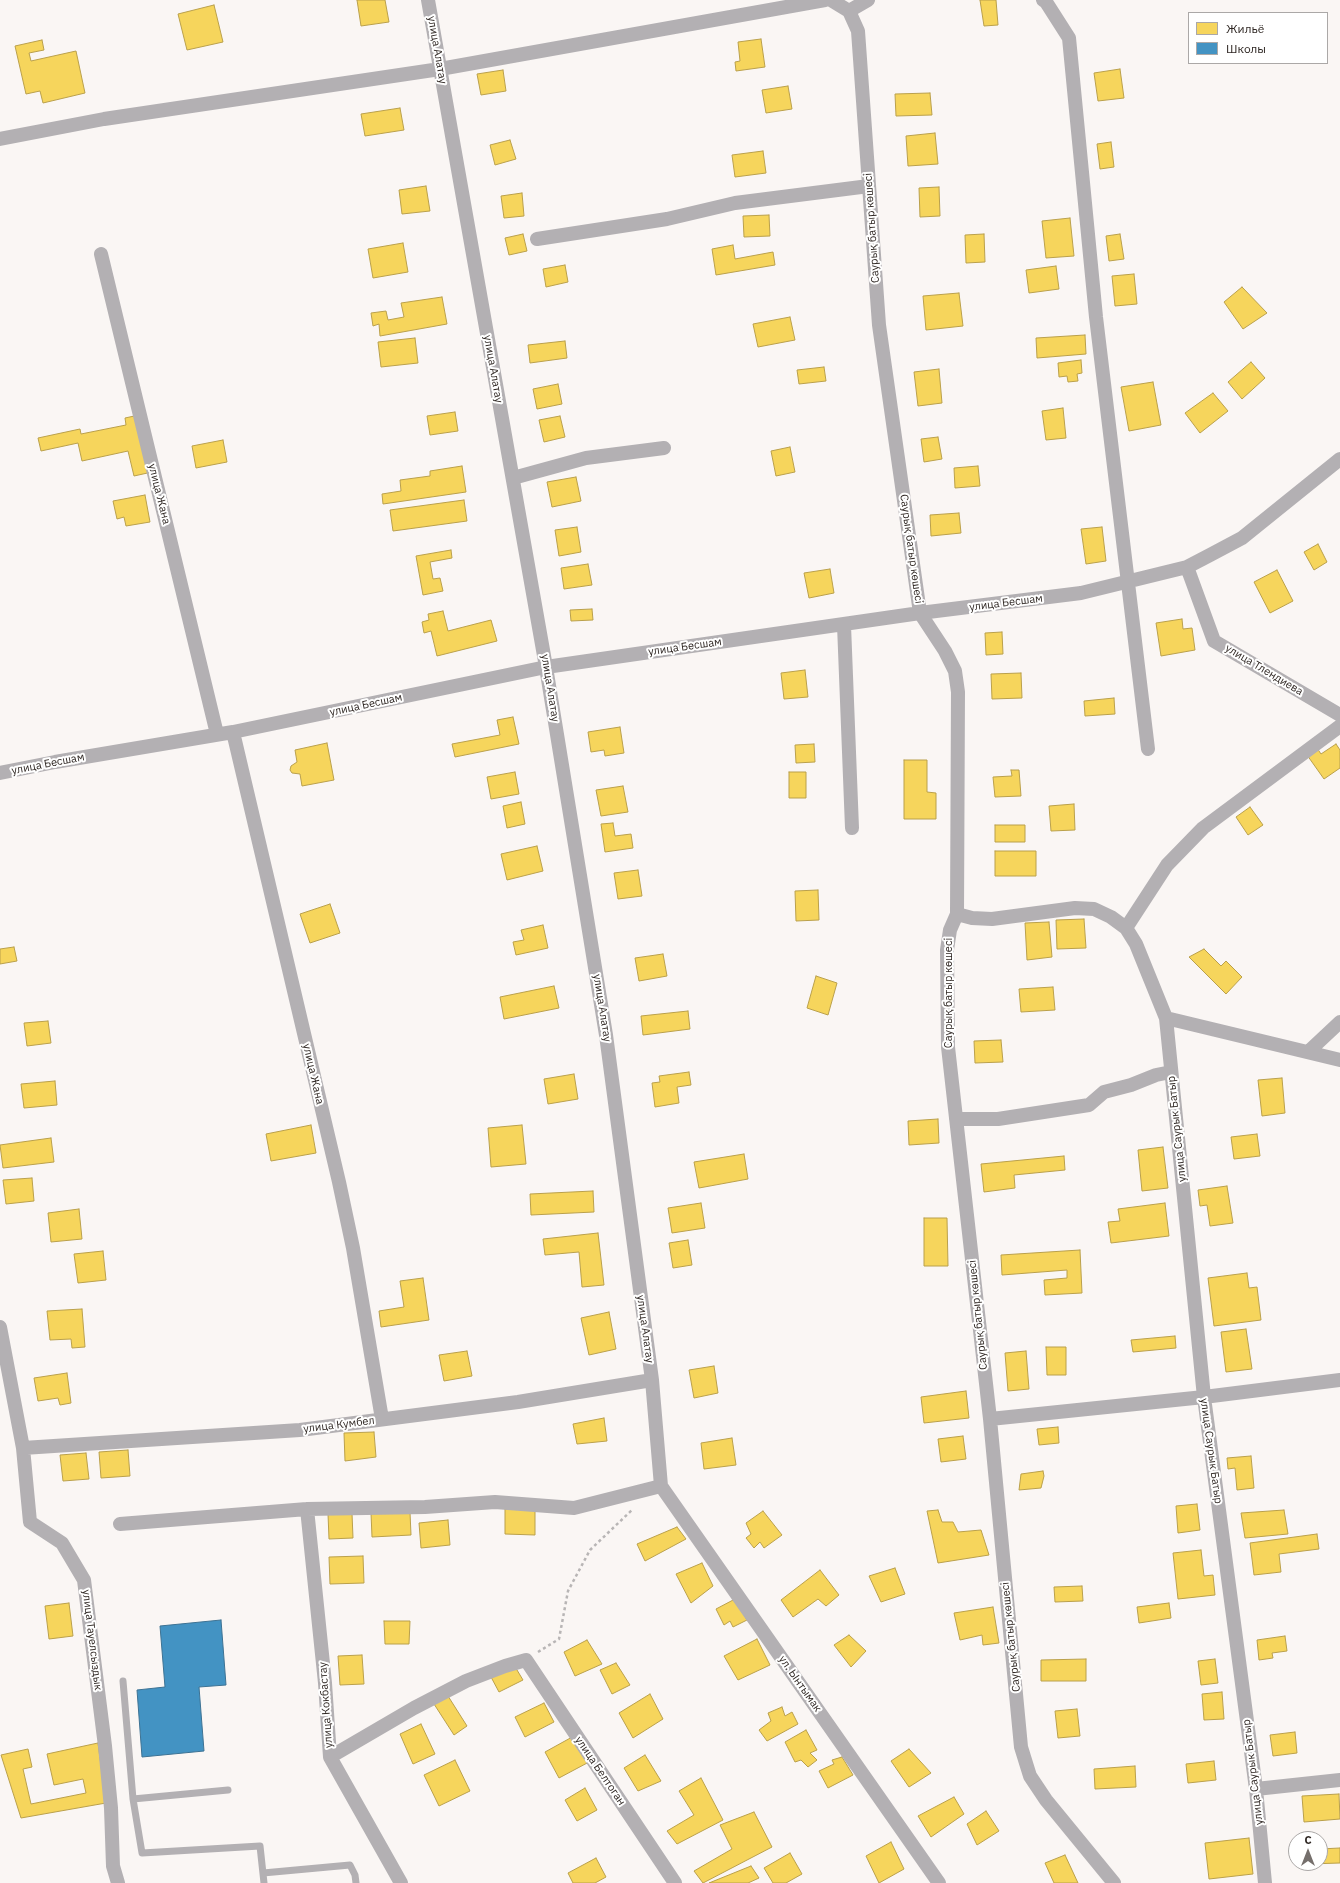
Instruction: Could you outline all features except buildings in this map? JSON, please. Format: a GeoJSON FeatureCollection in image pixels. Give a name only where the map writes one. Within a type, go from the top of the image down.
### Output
{"type":"FeatureCollection","features":[{"type":"Feature","properties":{"kind":"street","name":"улица Алатау"},"geometry":{"type":"LineString","coordinates":[[428,0],[546,667],[606,1035],[652,1380],[661,1486]]}},
{"type":"Feature","properties":{"kind":"street"},"geometry":{"type":"LineString","coordinates":[[0,139],[104,119],[440,69],[825,0]]}},
{"type":"Feature","properties":{"kind":"street"},"geometry":{"type":"LineString","coordinates":[[831,0],[849,11],[868,0]]}},
{"type":"Feature","properties":{"kind":"street"},"geometry":{"type":"LineString","coordinates":[[1043,0],[1046,2],[1069,38],[1096,317],[1129,581],[1148,749]]}},
{"type":"Feature","properties":{"kind":"street","name":"Саурық батыр көшесі"},"geometry":{"type":"LineString","coordinates":[[849,11],[858,31],[879,325],[920,614],[945,651],[955,671],[958,692],[958,914],[950,930],[947,950],[948,1047],[990,1419],[1022,1747],[1030,1776],[1046,1800],[1114,1883]]}},
{"type":"Feature","properties":{"kind":"street"},"geometry":{"type":"LineString","coordinates":[[537,239],[667,219],[735,203],[869,186]]}},
{"type":"Feature","properties":{"kind":"street","name":"улица Жана"},"geometry":{"type":"LineString","coordinates":[[101,254],[217,734]]}},
{"type":"Feature","properties":{"kind":"street"},"geometry":{"type":"LineString","coordinates":[[513,478],[586,458],[664,448]]}},
{"type":"Feature","properties":{"kind":"street","name":"улица Бесшам"},"geometry":{"type":"LineString","coordinates":[[0,773],[233,732],[546,667],[844,624],[1082,593],[1187,567],[1242,538],[1340,459]]}},
{"type":"Feature","properties":{"kind":"street","name":"улица Тлендиева"},"geometry":{"type":"LineString","coordinates":[[1187,567],[1214,641],[1340,715]]}},
{"type":"Feature","properties":{"kind":"street"},"geometry":{"type":"LineString","coordinates":[[844,624],[852,828]]}},
{"type":"Feature","properties":{"kind":"street"},"geometry":{"type":"LineString","coordinates":[[958,914],[972,918],[992,919],[1075,908],[1094,909],[1112,917],[1126,928],[1167,865],[1203,828],[1340,726]]}},
{"type":"Feature","properties":{"kind":"street","name":"улица Жана"},"geometry":{"type":"LineString","coordinates":[[233,732],[339,1182],[353,1248],[382,1419]]}},
{"type":"Feature","properties":{"kind":"street","name":"улица Саурык Батыр"},"geometry":{"type":"LineString","coordinates":[[1126,928],[1136,944],[1166,1018],[1204,1397],[1256,1789],[1265,1883]]}},
{"type":"Feature","properties":{"kind":"street"},"geometry":{"type":"LineString","coordinates":[[1166,1018],[1340,1060]]}},
{"type":"Feature","properties":{"kind":"street"},"geometry":{"type":"LineString","coordinates":[[1308,1052],[1340,1022]]}},
{"type":"Feature","properties":{"kind":"street"},"geometry":{"type":"LineString","coordinates":[[956,1119],[998,1119],[1089,1105],[1104,1092],[1131,1085],[1156,1075],[1171,1072]]}},
{"type":"Feature","properties":{"kind":"street","name":"улица Тауелсыздык"},"geometry":{"type":"LineString","coordinates":[[0,1327],[24,1448],[30,1522],[62,1543],[84,1580],[111,1808],[113,1866],[118,1883]]}},
{"type":"Feature","properties":{"kind":"street","name":"улица Кумбел"},"geometry":{"type":"LineString","coordinates":[[24,1448],[300,1430],[518,1402],[652,1380]]}},
{"type":"Feature","properties":{"kind":"street"},"geometry":{"type":"LineString","coordinates":[[990,1419],[1204,1397],[1340,1380]]}},
{"type":"Feature","properties":{"kind":"street"},"geometry":{"type":"LineString","coordinates":[[120,1524],[307,1509],[426,1507],[495,1502],[574,1508],[661,1486]]}},
{"type":"Feature","properties":{"kind":"street","name":"ул. Ынтымак"},"geometry":{"type":"LineString","coordinates":[[661,1486],[939,1883]]}},
{"type":"Feature","properties":{"kind":"street","name":"улица Кокбастау"},"geometry":{"type":"LineString","coordinates":[[307,1509],[325,1683],[330,1757],[401,1883]]}},
{"type":"Feature","properties":{"kind":"street"},"geometry":{"type":"LineString","coordinates":[[330,1757],[414,1708],[466,1681],[505,1666],[526,1660]]}},
{"type":"Feature","properties":{"kind":"street","name":"улица Белтоган"},"geometry":{"type":"LineString","coordinates":[[526,1660],[675,1883]]}},
{"type":"Feature","properties":{"kind":"street"},"geometry":{"type":"LineString","coordinates":[[1256,1789],[1340,1780]]}},
{"type":"Feature","properties":{"kind":"lane"},"geometry":{"type":"LineString","coordinates":[[123,1681],[133,1799],[142,1853],[260,1846],[264,1883]]}},
{"type":"Feature","properties":{"kind":"lane"},"geometry":{"type":"LineString","coordinates":[[133,1799],[228,1790]]}},
{"type":"Feature","properties":{"kind":"lane"},"geometry":{"type":"LineString","coordinates":[[263,1873],[350,1865],[356,1883]]}},
{"type":"Feature","properties":{"kind":"path"},"geometry":{"type":"LineString","coordinates":[[526,1660],[558,1639],[568,1591],[590,1550],[638,1504]]}}]}
